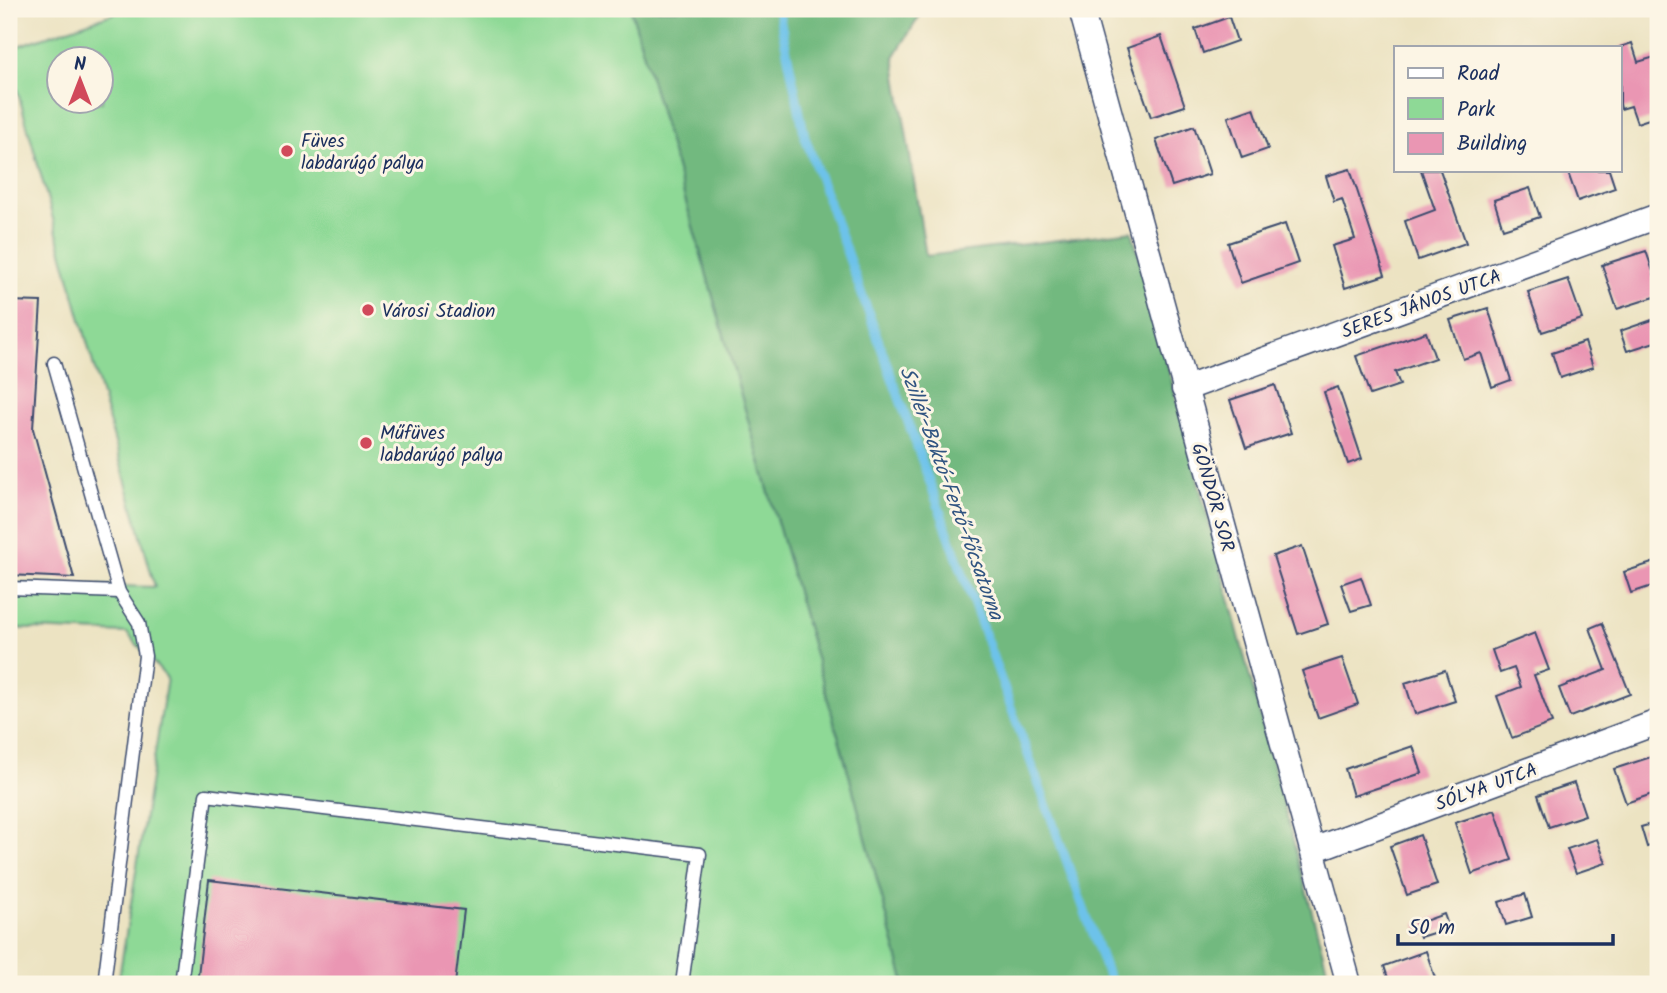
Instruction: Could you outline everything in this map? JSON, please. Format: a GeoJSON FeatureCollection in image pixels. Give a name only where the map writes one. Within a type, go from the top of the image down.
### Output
{"type":"FeatureCollection","features":[{"type":"Feature","properties":{"kind":"street","name":"GÖNDÖR SOR"},"geometry":{"type":"LineString","coordinates":[[1082,9],[1349,984]]}},
{"type":"Feature","properties":{"kind":"street","name":"SERES JÁNOS UTCA"},"geometry":{"type":"LineString","coordinates":[[1184,389],[1658,216]]}},
{"type":"Feature","properties":{"kind":"street","name":"SÓLYA UTCA"},"geometry":{"type":"LineString","coordinates":[[1313,850],[1658,722]]}},
{"type":"Feature","properties":{"kind":"lane"},"geometry":{"type":"LineString","coordinates":[[54,363],[119,592],[139,623],[145,656],[104,984]]}},
{"type":"Feature","properties":{"kind":"lane"},"geometry":{"type":"LineString","coordinates":[[9,588],[119,592]]}},
{"type":"Feature","properties":{"kind":"lane"},"geometry":{"type":"LineString","coordinates":[[181,984],[206,795],[700,854],[682,984]]}},
{"type":"Feature","properties":{"kind":"green space"},"geometry":{"type":"Polygon","coordinates":[[[127,9],[631,9],[844,756],[905,984],[118,984],[167,678],[127,633],[9,628],[9,583],[155,587],[9,60],[9,49],[127,9]]]}},
{"type":"Feature","properties":{"kind":"green space"},"geometry":{"type":"Polygon","coordinates":[[[631,9],[924,9],[894,57],[926,256],[1132,231],[1331,984],[905,984],[844,756],[631,9]]]}},
{"type":"Feature","properties":{"kind":"building"},"geometry":{"type":"Polygon","coordinates":[[[1187,9],[1205,9],[1189,15],[1187,9]]]}},
{"type":"Feature","properties":{"kind":"building"},"geometry":{"type":"Polygon","coordinates":[[[1229,17],[1237,41],[1203,53],[1195,29],[1229,17]]]}},
{"type":"Feature","properties":{"kind":"building"},"geometry":{"type":"Polygon","coordinates":[[[1161,36],[1185,106],[1151,117],[1127,48],[1161,36]]]}},
{"type":"Feature","properties":{"kind":"building"},"geometry":{"type":"Polygon","coordinates":[[[1632,43],[1638,62],[1658,56],[1658,116],[1637,123],[1631,106],[1622,109],[1622,46],[1632,43]]]}},
{"type":"Feature","properties":{"kind":"building"},"geometry":{"type":"Polygon","coordinates":[[[1254,108],[1268,149],[1242,158],[1228,117],[1254,108]]]}},
{"type":"Feature","properties":{"kind":"building"},"geometry":{"type":"Polygon","coordinates":[[[1194,126],[1210,174],[1172,186],[1156,140],[1194,126]]]}},
{"type":"Feature","properties":{"kind":"building"},"geometry":{"type":"Polygon","coordinates":[[[1658,143],[1658,160],[1653,145],[1658,143]]]}},
{"type":"Feature","properties":{"kind":"building"},"geometry":{"type":"Polygon","coordinates":[[[1350,169],[1385,275],[1345,288],[1332,246],[1355,239],[1342,199],[1334,202],[1326,176],[1350,169]]]}},
{"type":"Feature","properties":{"kind":"building"},"geometry":{"type":"Polygon","coordinates":[[[1422,172],[1441,172],[1466,243],[1418,260],[1405,221],[1435,210],[1422,172]]]}},
{"type":"Feature","properties":{"kind":"building"},"geometry":{"type":"Polygon","coordinates":[[[1568,172],[1610,172],[1615,188],[1578,201],[1568,172]]]}},
{"type":"Feature","properties":{"kind":"building"},"geometry":{"type":"Polygon","coordinates":[[[1530,188],[1540,217],[1503,229],[1494,200],[1530,188]]]}},
{"type":"Feature","properties":{"kind":"building"},"geometry":{"type":"Polygon","coordinates":[[[1285,224],[1298,263],[1241,283],[1228,243],[1285,224]]]}},
{"type":"Feature","properties":{"kind":"building"},"geometry":{"type":"Polygon","coordinates":[[[1646,251],[1658,286],[1658,296],[1617,309],[1602,265],[1646,251]]]}},
{"type":"Feature","properties":{"kind":"building"},"geometry":{"type":"Polygon","coordinates":[[[1568,279],[1582,319],[1542,332],[1528,292],[1568,279]]]}},
{"type":"Feature","properties":{"kind":"building"},"geometry":{"type":"Polygon","coordinates":[[[9,301],[41,302],[33,429],[74,578],[9,575],[9,301]]]}},
{"type":"Feature","properties":{"kind":"building"},"geometry":{"type":"Polygon","coordinates":[[[1488,308],[1511,380],[1492,387],[1481,353],[1463,359],[1450,320],[1488,308]]]}},
{"type":"Feature","properties":{"kind":"building"},"geometry":{"type":"Polygon","coordinates":[[[1658,318],[1658,341],[1627,351],[1620,331],[1658,318]]]}},
{"type":"Feature","properties":{"kind":"building"},"geometry":{"type":"Polygon","coordinates":[[[1426,332],[1435,358],[1395,372],[1400,385],[1370,395],[1356,356],[1426,332]]]}},
{"type":"Feature","properties":{"kind":"building"},"geometry":{"type":"Polygon","coordinates":[[[1585,342],[1593,367],[1560,378],[1552,353],[1585,342]]]}},
{"type":"Feature","properties":{"kind":"building"},"geometry":{"type":"Polygon","coordinates":[[[1275,385],[1291,433],[1246,448],[1230,400],[1275,385]]]}},
{"type":"Feature","properties":{"kind":"building"},"geometry":{"type":"Polygon","coordinates":[[[1338,387],[1362,459],[1348,464],[1324,392],[1338,387]]]}},
{"type":"Feature","properties":{"kind":"building"},"geometry":{"type":"Polygon","coordinates":[[[1302,546],[1328,624],[1298,634],[1273,556],[1302,546]]]}},
{"type":"Feature","properties":{"kind":"building"},"geometry":{"type":"Polygon","coordinates":[[[1658,561],[1658,584],[1631,593],[1624,572],[1658,561]]]}},
{"type":"Feature","properties":{"kind":"building"},"geometry":{"type":"Polygon","coordinates":[[[1361,577],[1371,605],[1351,611],[1341,584],[1361,577]]]}},
{"type":"Feature","properties":{"kind":"building"},"geometry":{"type":"Polygon","coordinates":[[[1602,623],[1630,694],[1570,717],[1559,688],[1606,670],[1590,628],[1602,623]]]}},
{"type":"Feature","properties":{"kind":"building"},"geometry":{"type":"Polygon","coordinates":[[[1535,633],[1549,670],[1534,675],[1552,723],[1512,738],[1497,696],[1521,687],[1514,668],[1500,673],[1492,650],[1535,633]]]}},
{"type":"Feature","properties":{"kind":"building"},"geometry":{"type":"Polygon","coordinates":[[[1342,658],[1358,704],[1318,718],[1302,671],[1342,658]]]}},
{"type":"Feature","properties":{"kind":"building"},"geometry":{"type":"Polygon","coordinates":[[[1445,670],[1455,701],[1415,714],[1405,683],[1445,670]]]}},
{"type":"Feature","properties":{"kind":"building"},"geometry":{"type":"Polygon","coordinates":[[[1413,746],[1422,773],[1353,796],[1345,769],[1413,746]]]}},
{"type":"Feature","properties":{"kind":"building"},"geometry":{"type":"Polygon","coordinates":[[[1657,755],[1658,792],[1626,803],[1614,769],[1657,755]]]}},
{"type":"Feature","properties":{"kind":"building"},"geometry":{"type":"Polygon","coordinates":[[[1574,783],[1585,815],[1549,827],[1538,795],[1574,783]]]}},
{"type":"Feature","properties":{"kind":"building"},"geometry":{"type":"Polygon","coordinates":[[[1495,810],[1512,860],[1472,874],[1455,823],[1495,810]]]}},
{"type":"Feature","properties":{"kind":"building"},"geometry":{"type":"Polygon","coordinates":[[[1658,822],[1658,844],[1647,847],[1641,827],[1658,822]]]}},
{"type":"Feature","properties":{"kind":"building"},"geometry":{"type":"Polygon","coordinates":[[[1420,835],[1437,885],[1407,895],[1390,846],[1420,835]]]}},
{"type":"Feature","properties":{"kind":"building"},"geometry":{"type":"Polygon","coordinates":[[[1597,839],[1606,863],[1576,873],[1567,849],[1597,839]]]}},
{"type":"Feature","properties":{"kind":"building"},"geometry":{"type":"Polygon","coordinates":[[[209,880],[464,910],[455,984],[197,984],[209,880]]]}},
{"type":"Feature","properties":{"kind":"building"},"geometry":{"type":"Polygon","coordinates":[[[1525,894],[1532,917],[1506,925],[1499,902],[1525,894]]]}},
{"type":"Feature","properties":{"kind":"building"},"geometry":{"type":"Polygon","coordinates":[[[1444,914],[1449,928],[1420,937],[1416,924],[1444,914]]]}},
{"type":"Feature","properties":{"kind":"building"},"geometry":{"type":"Polygon","coordinates":[[[1426,951],[1437,984],[1390,984],[1384,966],[1426,951]]]}},
{"type":"Feature","properties":{"kind":"waterway","name":"Szillér-Baktó-Fertő-főcsatorna"},"geometry":{"type":"LineString","coordinates":[[778,9],[805,137],[1111,984]]}},
{"type":"Feature","properties":{"kind":"place","name":"Füves labdarúgó pálya"},"geometry":{"type":"Point","coordinates":[287,151]}},
{"type":"Feature","properties":{"kind":"place","name":"Városi Stadion"},"geometry":{"type":"Point","coordinates":[368,310]}},
{"type":"Feature","properties":{"kind":"place","name":"Műfüves labdarúgó pálya"},"geometry":{"type":"Point","coordinates":[366,443]}}]}
